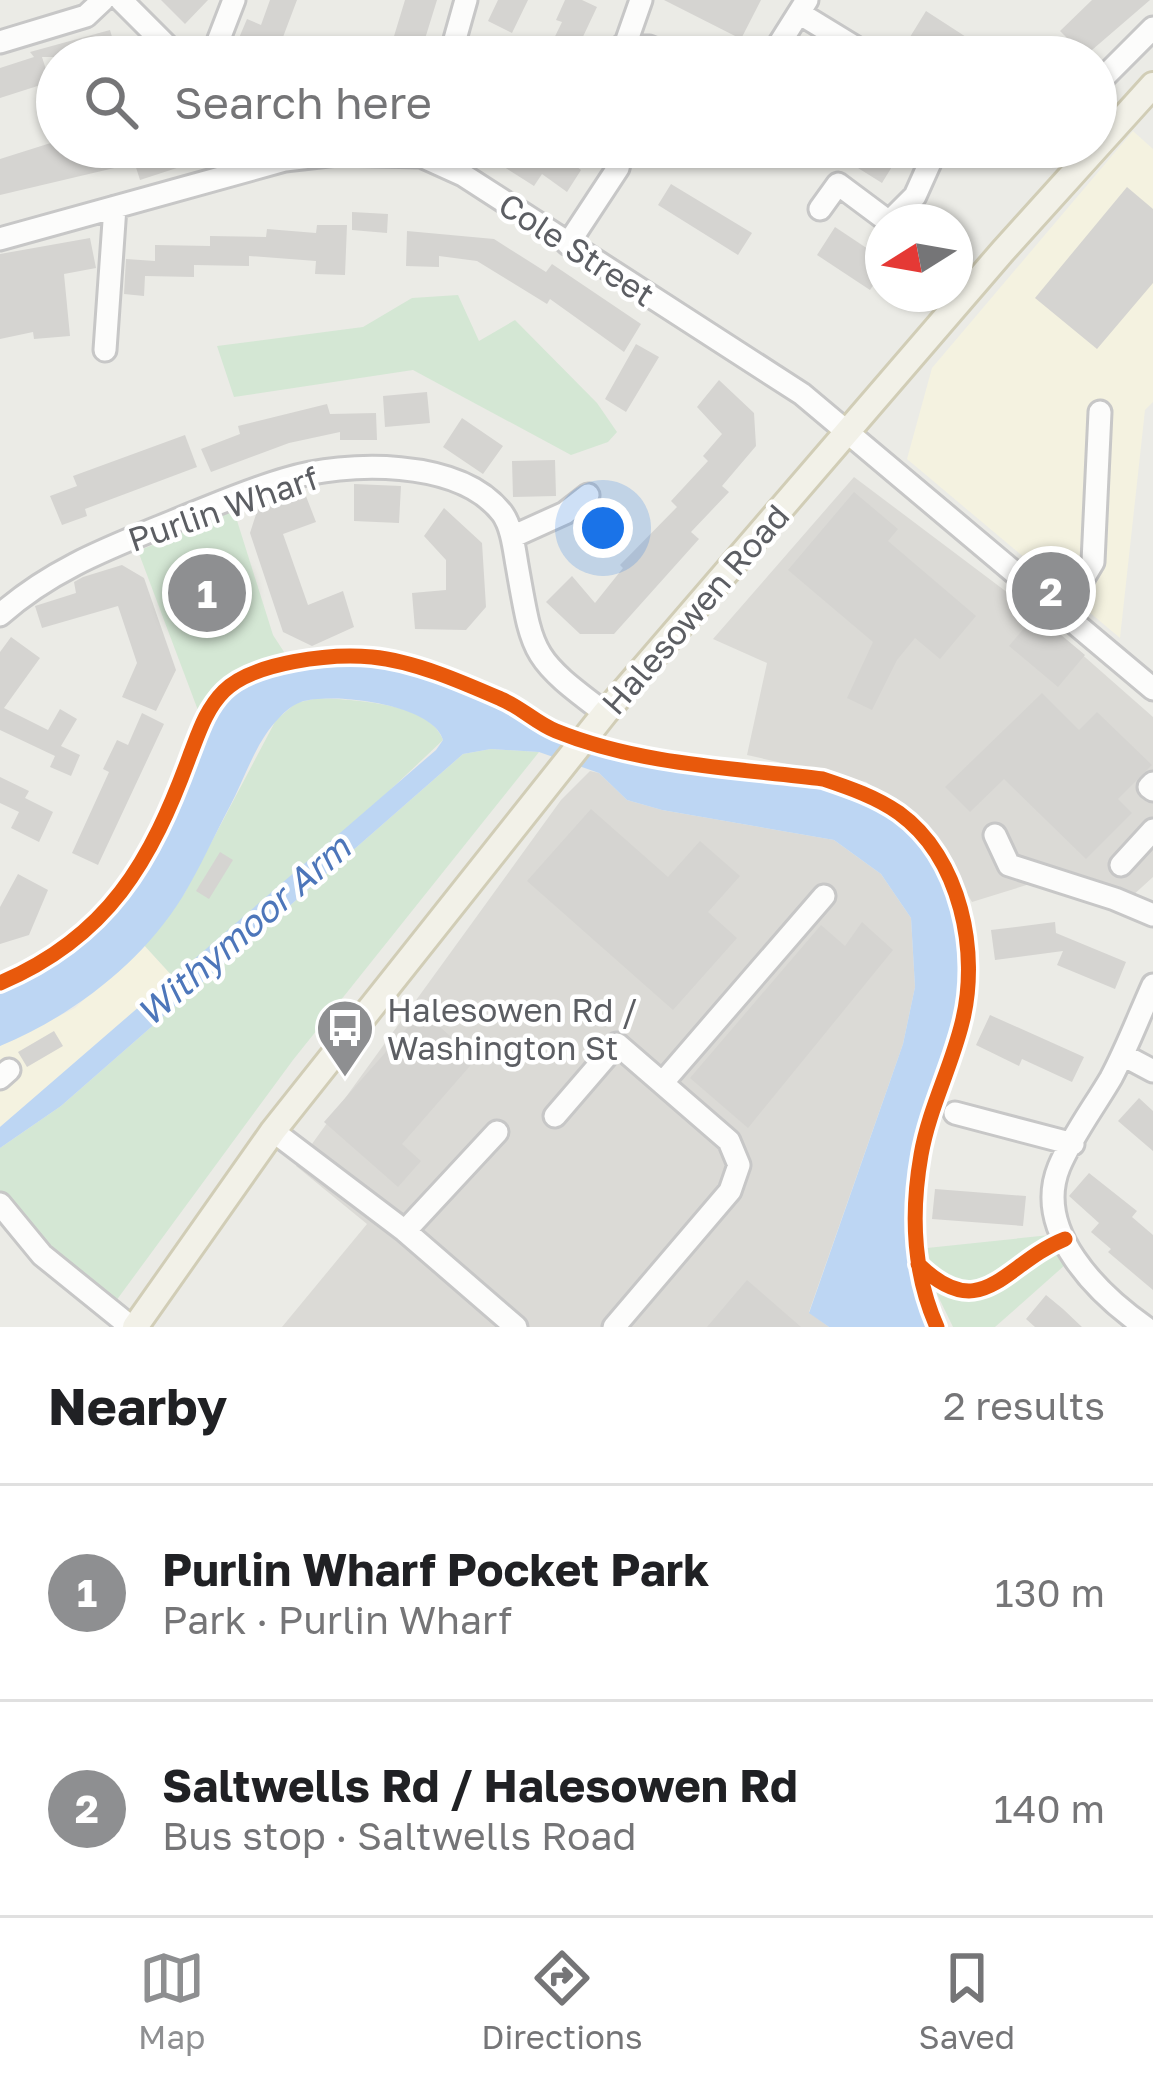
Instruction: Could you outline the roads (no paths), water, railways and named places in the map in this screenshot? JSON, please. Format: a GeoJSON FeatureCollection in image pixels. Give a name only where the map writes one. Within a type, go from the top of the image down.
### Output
{"type":"FeatureCollection","features":[{"type":"Feature","properties":{"kind":"main road","name":"Halesowen Road"},"geometry":{"type":"LineString","coordinates":[[1117,126],[1153,85]]}},
{"type":"Feature","properties":{"kind":"main road","name":"Halesowen Road"},"geometry":{"type":"LineString","coordinates":[[133,1327],[273,1131],[600,720],[1080,168]]}},
{"type":"Feature","properties":{"kind":"street"},"geometry":{"type":"LineString","coordinates":[[0,42],[86,16],[104,0]]}},
{"type":"Feature","properties":{"kind":"street"},"geometry":{"type":"LineString","coordinates":[[121,0],[157,36]]}},
{"type":"Feature","properties":{"kind":"street"},"geometry":{"type":"LineString","coordinates":[[220,36],[234,0]]}},
{"type":"Feature","properties":{"kind":"street"},"geometry":{"type":"LineString","coordinates":[[455,36],[466,0]]}},
{"type":"Feature","properties":{"kind":"street"},"geometry":{"type":"LineString","coordinates":[[628,36],[641,0]]}},
{"type":"Feature","properties":{"kind":"street"},"geometry":{"type":"LineString","coordinates":[[784,36],[803,6],[843,36]]}},
{"type":"Feature","properties":{"kind":"street"},"geometry":{"type":"LineString","coordinates":[[1117,65],[1153,28]]}},
{"type":"Feature","properties":{"kind":"street","name":"Cole Street"},"geometry":{"type":"LineString","coordinates":[[0,239],[235,168]]}},
{"type":"Feature","properties":{"kind":"street","name":"Cole Street"},"geometry":{"type":"LineString","coordinates":[[451,168],[802,394],[1153,689]]}},
{"type":"Feature","properties":{"kind":"street"},"geometry":{"type":"LineString","coordinates":[[568,244],[618,168]]}},
{"type":"Feature","properties":{"kind":"street"},"geometry":{"type":"LineString","coordinates":[[820,209],[838,184],[889,221],[915,196],[928,168]]}},
{"type":"Feature","properties":{"kind":"street"},"geometry":{"type":"LineString","coordinates":[[105,350],[115,207]]}},
{"type":"Feature","properties":{"kind":"street"},"geometry":{"type":"LineString","coordinates":[[1064,612],[1093,562],[1100,412]]}},
{"type":"Feature","properties":{"kind":"street","name":"Purlin Wharf"},"geometry":{"type":"LineString","coordinates":[[0,615],[26,592],[98,551],[291,478],[348,469],[426,472],[480,493],[503,515],[512,537],[530,639],[539,658],[600,720]]}},
{"type":"Feature","properties":{"kind":"street"},"geometry":{"type":"LineString","coordinates":[[512,537],[565,513],[588,495]]}},
{"type":"Feature","properties":{"kind":"street"},"geometry":{"type":"LineString","coordinates":[[1121,865],[1153,830]]}},
{"type":"Feature","properties":{"kind":"street"},"geometry":{"type":"LineString","coordinates":[[995,835],[1010,865],[1153,916]]}},
{"type":"Feature","properties":{"kind":"street"},"geometry":{"type":"LineString","coordinates":[[664,1081],[824,896]]}},
{"type":"Feature","properties":{"kind":"street"},"geometry":{"type":"LineString","coordinates":[[1145,1327],[1082,1271],[1055,1215],[1054,1192],[1059,1168],[1123,1055],[1153,985]]}},
{"type":"Feature","properties":{"kind":"street"},"geometry":{"type":"LineString","coordinates":[[555,1116],[617,1044],[729,1141],[739,1165],[730,1191],[614,1327]]}},
{"type":"Feature","properties":{"kind":"street"},"geometry":{"type":"LineString","coordinates":[[1123,1055],[1153,1071]]}},
{"type":"Feature","properties":{"kind":"street"},"geometry":{"type":"LineString","coordinates":[[956,1113],[1072,1144]]}},
{"type":"Feature","properties":{"kind":"street"},"geometry":{"type":"LineString","coordinates":[[273,1131],[405,1232],[516,1327]]}},
{"type":"Feature","properties":{"kind":"street"},"geometry":{"type":"LineString","coordinates":[[405,1232],[496,1132]]}},
{"type":"Feature","properties":{"kind":"street"},"geometry":{"type":"LineString","coordinates":[[0,1204],[42,1255],[133,1327]]}},
{"type":"Feature","properties":{"kind":"water","name":"Withymoor Arm"},"geometry":{"type":"Polygon","coordinates":[[[370,661],[494,700],[543,731],[619,757],[831,786],[890,813],[907,828],[932,861],[946,892],[965,963],[948,1054],[920,1127],[913,1166],[912,1267],[931,1327],[829,1327],[809,1313],[903,1044],[915,987],[911,918],[881,874],[834,840],[627,800],[599,773],[539,752],[491,749],[463,754],[61,1106],[0,1148],[0,1127],[436,750],[443,740],[435,728],[402,710],[335,699],[292,707],[264,738],[189,885],[147,944],[78,1003],[0,1046],[0,989],[72,951],[143,878],[208,722],[231,694],[286,668],[370,661]]]}},
{"type":"Feature","properties":{"kind":"place","name":"Saltwells Rd / Halesowen Rd"},"geometry":{"type":"Point","coordinates":[1051,591]}},
{"type":"Feature","properties":{"kind":"place","name":"Purlin Wharf Pocket Park"},"geometry":{"type":"Point","coordinates":[207,593]}},
{"type":"Feature","properties":{"kind":"place","name":"Halesowen Rd / Washington St"},"geometry":{"type":"Point","coordinates":[345,1079]}}]}
